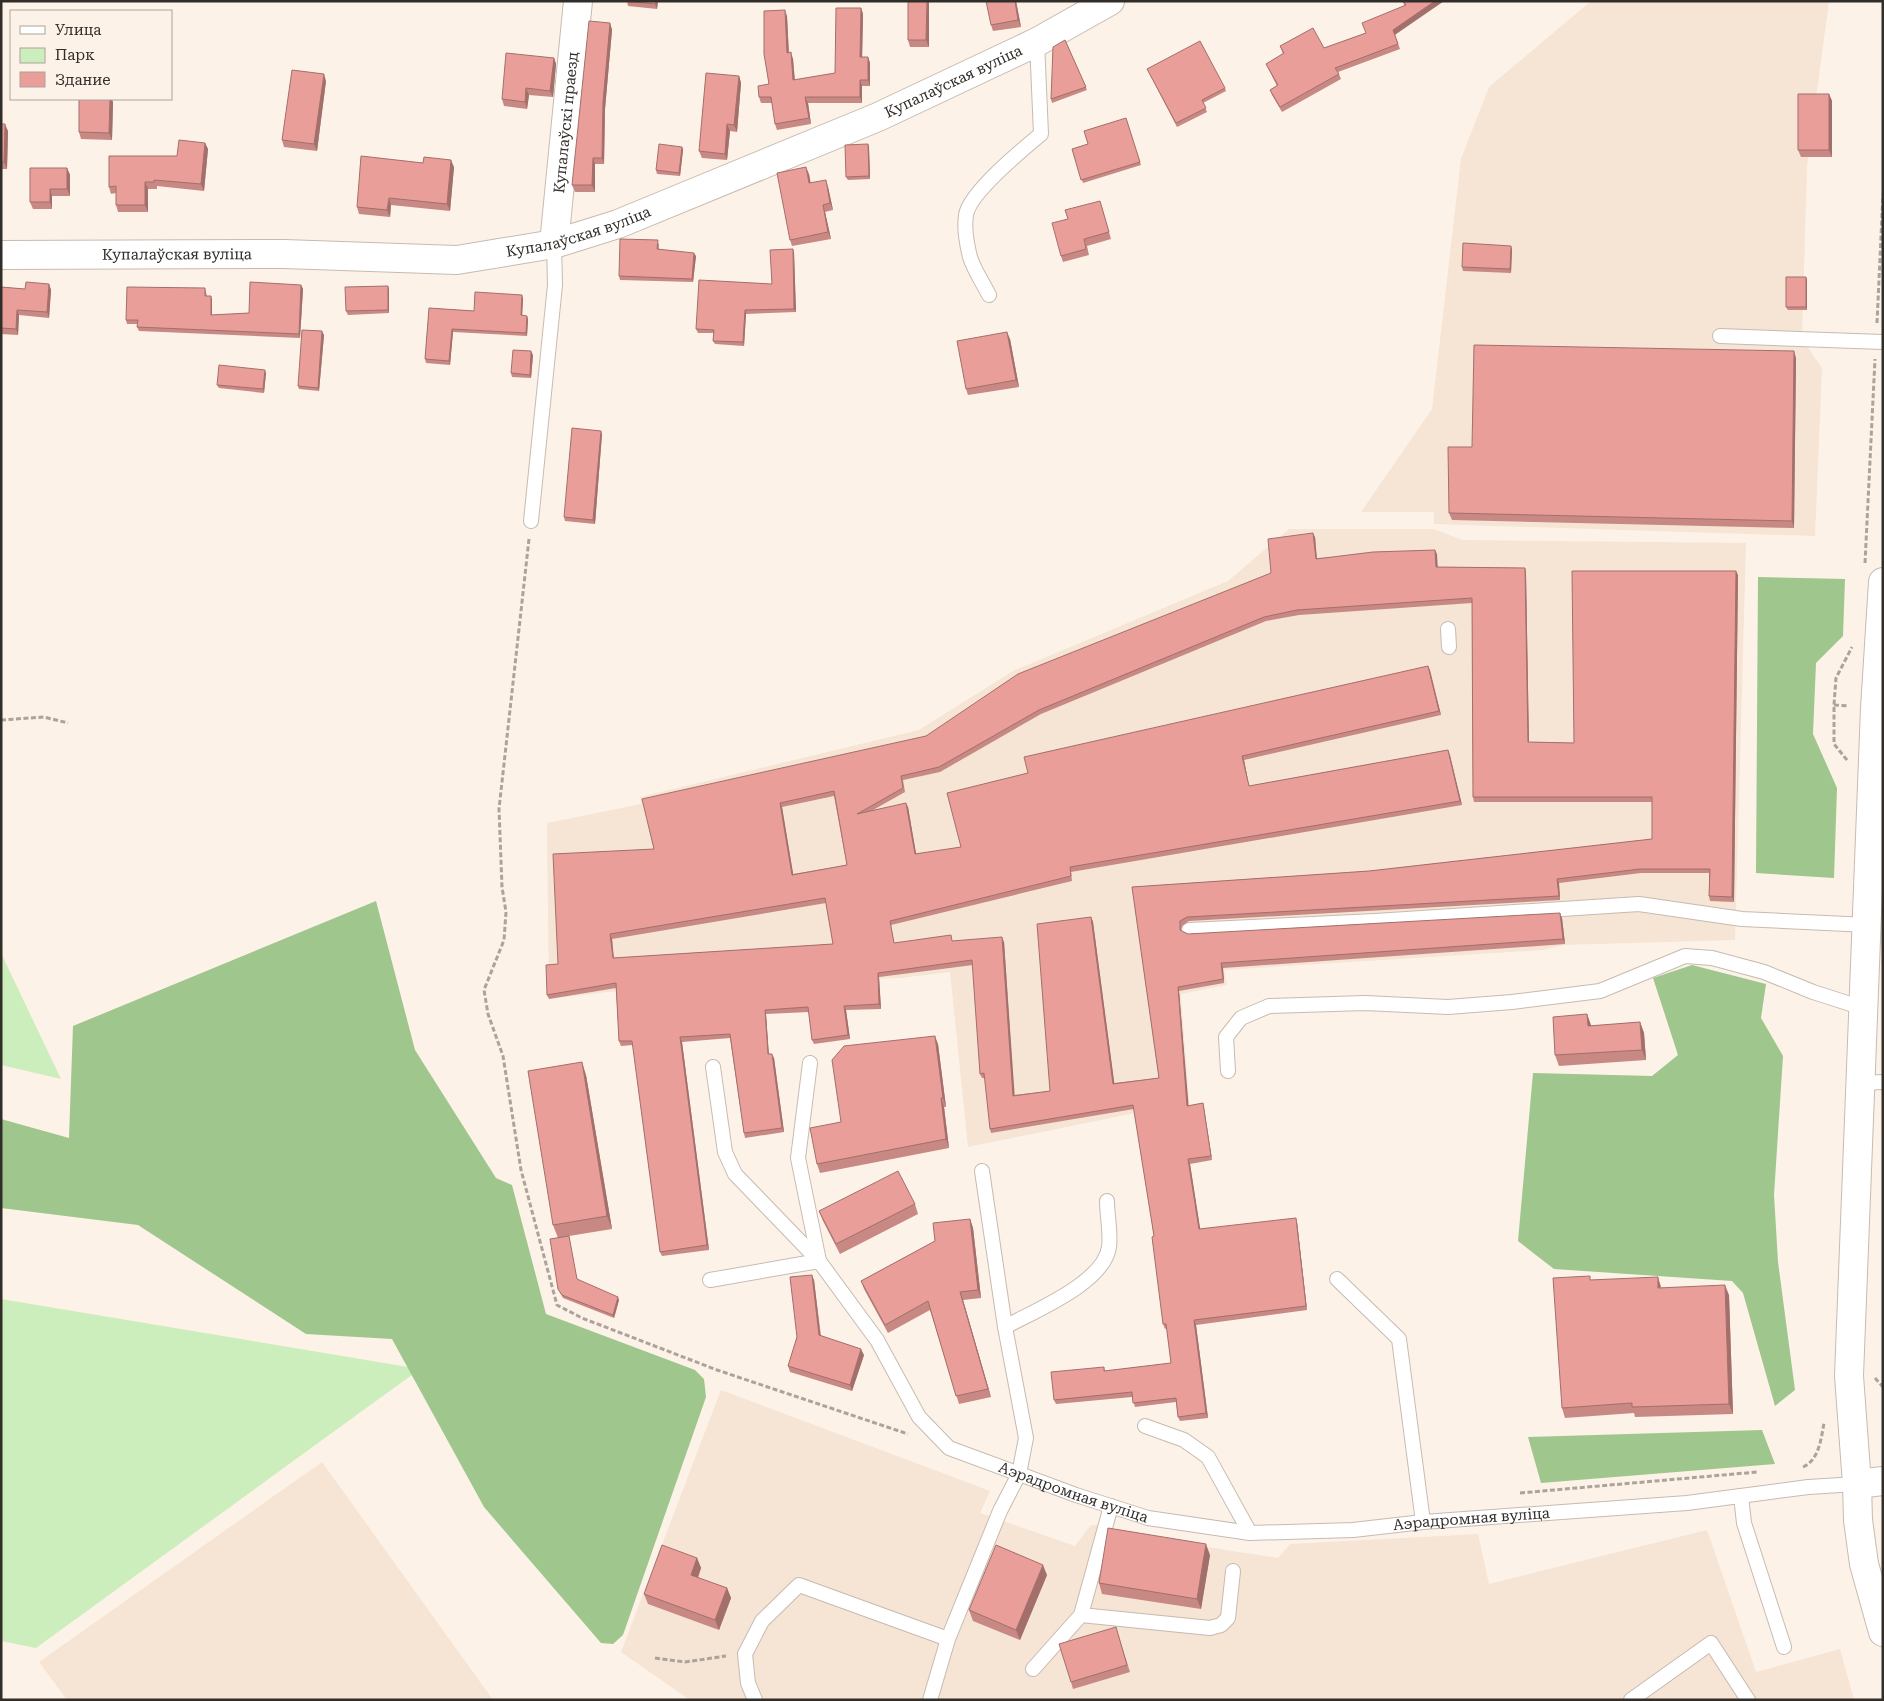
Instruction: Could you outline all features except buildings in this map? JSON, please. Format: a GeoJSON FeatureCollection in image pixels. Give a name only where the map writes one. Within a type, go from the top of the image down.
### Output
{"type":"FeatureCollection","features":[{"type":"Feature","properties":{"kind":"street","name":"Купалаўскі праезд"},"geometry":{"type":"LineString","coordinates":[[554,244],[578,1]]}},
{"type":"Feature","properties":{"kind":"street","name":"Купалаўская вуліца"},"geometry":{"type":"LineString","coordinates":[[1,255],[284,254],[457,260],[554,244],[618,224],[878,118],[1037,42],[1110,1]]}},
{"type":"Feature","properties":{"kind":"street"},"geometry":{"type":"LineString","coordinates":[[1883,582],[1875,708],[1868,925],[1874,958],[1863,1008],[1872,1083],[1849,1376],[1870,1483],[1858,1520],[1864,1564],[1883,1632]]}},
{"type":"Feature","properties":{"kind":"lane"},"geometry":{"type":"LineString","coordinates":[[989,295],[970,258],[966,214],[972,200],[1015,156],[1041,134],[1037,42]]}},
{"type":"Feature","properties":{"kind":"lane"},"geometry":{"type":"LineString","coordinates":[[531,521],[555,285],[554,244]]}},
{"type":"Feature","properties":{"kind":"lane"},"geometry":{"type":"LineString","coordinates":[[1720,336],[1883,342]]}},
{"type":"Feature","properties":{"kind":"lane"},"geometry":{"type":"LineString","coordinates":[[1448,629],[1449,647]]}},
{"type":"Feature","properties":{"kind":"lane"},"geometry":{"type":"LineString","coordinates":[[1189,930],[1375,921],[1639,904],[1742,919],[1868,925]]}},
{"type":"Feature","properties":{"kind":"lane"},"geometry":{"type":"LineString","coordinates":[[1228,1071],[1226,1037],[1241,1018],[1269,1006],[1365,1003],[1448,1008],[1512,1002],[1600,991],[1685,956],[1712,958],[1764,972],[1813,992],[1863,1008]]}},
{"type":"Feature","properties":{"kind":"lane"},"geometry":{"type":"LineString","coordinates":[[810,1063],[798,1158],[819,1261]]}},
{"type":"Feature","properties":{"kind":"lane"},"geometry":{"type":"LineString","coordinates":[[713,1067],[725,1152],[735,1174],[819,1261]]}},
{"type":"Feature","properties":{"kind":"lane"},"geometry":{"type":"LineString","coordinates":[[930,1700],[948,1639],[1000,1511],[1019,1474],[1026,1438],[1005,1327],[982,1171]]}},
{"type":"Feature","properties":{"kind":"lane"},"geometry":{"type":"LineString","coordinates":[[1005,1327],[1086,1281],[1102,1264],[1109,1248],[1107,1201]]}},
{"type":"Feature","properties":{"kind":"lane"},"geometry":{"type":"LineString","coordinates":[[710,1280],[819,1261]]}},
{"type":"Feature","properties":{"kind":"lane","name":"Аэрадромная вуліца"},"geometry":{"type":"LineString","coordinates":[[819,1261],[877,1340],[919,1416],[949,1448],[1148,1518],[1250,1533],[1353,1530],[1423,1522],[1687,1503],[1808,1487],[1870,1483]]}},
{"type":"Feature","properties":{"kind":"lane"},"geometry":{"type":"LineString","coordinates":[[1338,1280],[1399,1339],[1423,1522]]}},
{"type":"Feature","properties":{"kind":"lane"},"geometry":{"type":"LineString","coordinates":[[1145,1426],[1184,1440],[1208,1457],[1250,1533]]}},
{"type":"Feature","properties":{"kind":"lane"},"geometry":{"type":"LineString","coordinates":[[1741,1496],[1744,1523],[1784,1648]]}},
{"type":"Feature","properties":{"kind":"lane"},"geometry":{"type":"LineString","coordinates":[[1033,1669],[1080,1615],[1111,1506]]}},
{"type":"Feature","properties":{"kind":"lane"},"geometry":{"type":"LineString","coordinates":[[1080,1615],[1210,1628],[1221,1625],[1228,1618],[1232,1571]]}},
{"type":"Feature","properties":{"kind":"lane"},"geometry":{"type":"LineString","coordinates":[[755,1700],[748,1683],[745,1654],[762,1621],[799,1585],[948,1639]]}},
{"type":"Feature","properties":{"kind":"lane"},"geometry":{"type":"LineString","coordinates":[[1631,1700],[1711,1643],[1748,1700]]}},
{"type":"Feature","properties":{"kind":"path"},"geometry":{"type":"LineString","coordinates":[[1878,298],[1883,298]]}},
{"type":"Feature","properties":{"kind":"path"},"geometry":{"type":"LineString","coordinates":[[531,521],[499,809],[502,887],[506,912],[504,940],[484,990],[488,1014],[503,1056],[521,1170],[557,1305],[582,1318],[717,1370],[912,1436]]}},
{"type":"Feature","properties":{"kind":"path"},"geometry":{"type":"LineString","coordinates":[[1,720],[44,717],[68,723]]}},
{"type":"Feature","properties":{"kind":"path"},"geometry":{"type":"LineString","coordinates":[[1801,1468],[1809,1464],[1818,1450],[1825,1422]]}},
{"type":"Feature","properties":{"kind":"path"},"geometry":{"type":"LineString","coordinates":[[1518,1494],[1761,1472]]}},
{"type":"Feature","properties":{"kind":"path"},"geometry":{"type":"LineString","coordinates":[[655,1658],[685,1662],[745,1654]]}},
{"type":"Feature","properties":{"kind":"shaded area"},"geometry":{"type":"Polygon","coordinates":[[[1591,1],[1829,1],[1807,166],[1802,339],[1822,368],[1815,536],[1434,524],[1434,512],[1361,512],[1432,409],[1461,159],[1489,87],[1591,1]]]}},
{"type":"Feature","properties":{"kind":"shaded area"},"geometry":{"type":"Polygon","coordinates":[[[1289,529],[1434,529],[1462,540],[1746,543],[1735,940],[1564,945],[1543,950],[1224,970],[1227,985],[1181,994],[1189,1102],[968,1147],[950,972],[900,978],[772,982],[608,992],[549,999],[547,823],[641,804],[640,797],[919,730],[1013,671],[1228,581],[1289,529]]]}},
{"type":"Feature","properties":{"kind":"shaded area"},"geometry":{"type":"Polygon","coordinates":[[[721,1390],[990,1491],[980,1513],[1075,1546],[1091,1525],[1104,1526],[1141,1537],[1278,1558],[1290,1544],[1478,1534],[1489,1584],[1707,1530],[1756,1672],[1840,1649],[1854,1700],[690,1700],[621,1652],[721,1390]]]}},
{"type":"Feature","properties":{"kind":"shaded area"},"geometry":{"type":"Polygon","coordinates":[[[322,1462],[493,1700],[67,1700],[39,1662],[322,1462]]]}},
{"type":"Feature","properties":{"kind":"green space"},"geometry":{"type":"Polygon","coordinates":[[[1758,577],[1845,579],[1843,636],[1816,663],[1813,734],[1837,788],[1834,878],[1756,873],[1758,577]]]}},
{"type":"Feature","properties":{"kind":"green space"},"geometry":{"type":"Polygon","coordinates":[[[376,901],[415,1050],[496,1178],[512,1185],[546,1314],[695,1370],[704,1379],[706,1397],[623,1635],[613,1644],[601,1643],[484,1507],[392,1339],[306,1334],[138,1225],[1,1208],[1,1119],[69,1138],[73,1026],[376,901]]]}},
{"type":"Feature","properties":{"kind":"green space"},"geometry":{"type":"Polygon","coordinates":[[[1,953],[61,1079],[1,1065],[1,953]]]}},
{"type":"Feature","properties":{"kind":"green space"},"geometry":{"type":"Polygon","coordinates":[[[1692,965],[1766,984],[1761,1018],[1783,1056],[1774,1195],[1778,1262],[1795,1390],[1775,1406],[1743,1293],[1732,1281],[1554,1269],[1518,1241],[1533,1073],[1652,1076],[1678,1055],[1653,978],[1692,965]]]}},
{"type":"Feature","properties":{"kind":"green space"},"geometry":{"type":"Polygon","coordinates":[[[1,1299],[420,1369],[36,1648],[1,1641],[1,1299]]]}},
{"type":"Feature","properties":{"kind":"green space"},"geometry":{"type":"Polygon","coordinates":[[[1762,1430],[1775,1464],[1541,1483],[1528,1437],[1762,1430]]]}}]}
